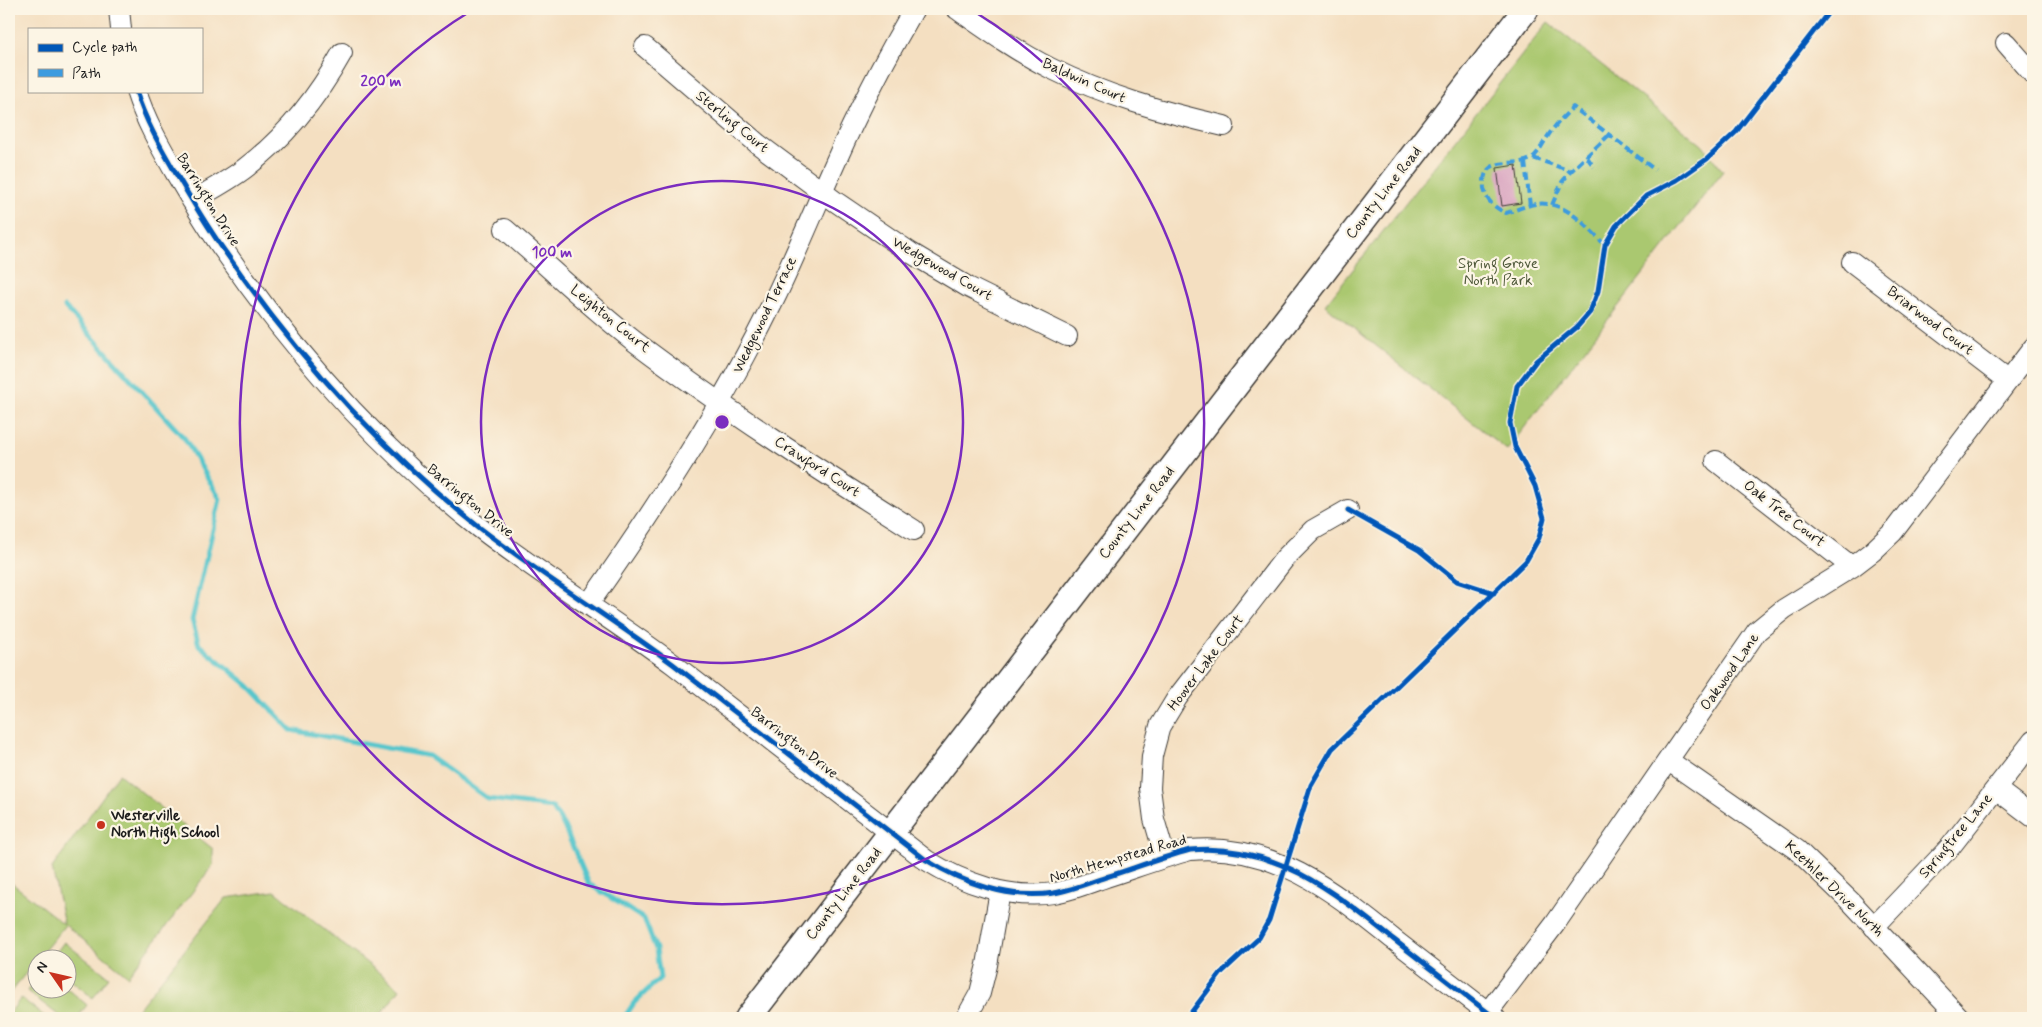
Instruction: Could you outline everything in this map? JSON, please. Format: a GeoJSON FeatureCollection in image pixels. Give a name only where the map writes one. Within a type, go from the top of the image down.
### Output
{"type":"FeatureCollection","features":[{"type":"Feature","properties":{"kind":"main road","name":"County Line Road"},"geometry":{"type":"LineString","coordinates":[[748,1018],[1526,9]]}},
{"type":"Feature","properties":{"kind":"street"},"geometry":{"type":"LineString","coordinates":[[120,9],[121,28]]}},
{"type":"Feature","properties":{"kind":"street","name":"Wedgewood Terrace"},"geometry":{"type":"LineString","coordinates":[[588,605],[669,487],[720,404],[774,299],[824,192],[852,126],[914,9]]}},
{"type":"Feature","properties":{"kind":"street","name":"Baldwin Court"},"geometry":{"type":"LineString","coordinates":[[957,9],[1004,41],[1050,68],[1098,90],[1166,113],[1224,126]]}},
{"type":"Feature","properties":{"kind":"street"},"geometry":{"type":"LineString","coordinates":[[2006,42],[2033,74]]}},
{"type":"Feature","properties":{"kind":"street","name":"Sterling Court"},"geometry":{"type":"LineString","coordinates":[[645,47],[758,144],[824,192]]}},
{"type":"Feature","properties":{"kind":"street"},"geometry":{"type":"LineString","coordinates":[[192,201],[243,170],[281,138],[329,77],[342,53]]}},
{"type":"Feature","properties":{"kind":"street","name":"Barrington Drive"},"geometry":{"type":"LineString","coordinates":[[136,92],[142,110],[192,201],[213,235],[259,300],[309,363],[363,421],[417,474],[480,528],[672,664],[891,832]]}},
{"type":"Feature","properties":{"kind":"street","name":"Wedgewood Court"},"geometry":{"type":"LineString","coordinates":[[824,192],[910,253],[943,273],[1066,336]]}},
{"type":"Feature","properties":{"kind":"street","name":"Leighton Court"},"geometry":{"type":"LineString","coordinates":[[505,229],[571,288],[634,340],[720,404]]}},
{"type":"Feature","properties":{"kind":"street","name":"Briarwood Court"},"geometry":{"type":"LineString","coordinates":[[1852,262],[2008,381]]}},
{"type":"Feature","properties":{"kind":"street","name":"Oakwood Lane"},"geometry":{"type":"LineString","coordinates":[[1491,1015],[1669,761],[1757,631],[1784,609],[1852,567],[1893,532],[2033,348]]}},
{"type":"Feature","properties":{"kind":"street","name":"Crawford Court"},"geometry":{"type":"LineString","coordinates":[[720,404],[914,530]]}},
{"type":"Feature","properties":{"kind":"street","name":"Oak Tree Court"},"geometry":{"type":"LineString","coordinates":[[1716,461],[1852,567]]}},
{"type":"Feature","properties":{"kind":"street","name":"Hoover Lake Court"},"geometry":{"type":"LineString","coordinates":[[1165,857],[1154,819],[1150,788],[1152,756],[1160,726],[1177,698],[1286,558],[1313,530],[1348,510]]}},
{"type":"Feature","properties":{"kind":"street","name":"Springtree Lane"},"geometry":{"type":"LineString","coordinates":[[1874,927],[1950,846],[2033,741]]}},
{"type":"Feature","properties":{"kind":"street","name":"Keethler Drive North"},"geometry":{"type":"LineString","coordinates":[[1669,761],[1797,850],[1874,927],[1960,1018]]}},
{"type":"Feature","properties":{"kind":"street"},"geometry":{"type":"LineString","coordinates":[[1996,789],[2033,817]]}},
{"type":"Feature","properties":{"kind":"street","name":"North Hempstead Road"},"geometry":{"type":"LineString","coordinates":[[891,832],[942,869],[1000,891],[1024,894],[1054,893],[1190,850],[1207,849],[1241,852],[1268,860],[1307,876],[1337,895],[1491,1015]]}},
{"type":"Feature","properties":{"kind":"street"},"geometry":{"type":"LineString","coordinates":[[966,1018],[980,993],[1000,891]]}},
{"type":"Feature","properties":{"kind":"green space","name":"Spring Grove North Park"},"geometry":{"type":"Polygon","coordinates":[[[1548,22],[1702,145],[1723,171],[1507,450],[1325,305],[1548,22]]]}},
{"type":"Feature","properties":{"kind":"green space"},"geometry":{"type":"Polygon","coordinates":[[[119,774],[213,849],[213,865],[128,976],[65,925],[45,950],[28,950],[28,971],[9,994],[9,881],[64,924],[52,868],[119,774]]]}},
{"type":"Feature","properties":{"kind":"green space"},"geometry":{"type":"Polygon","coordinates":[[[275,891],[400,989],[378,1018],[131,1018],[226,898],[275,891]]]}},
{"type":"Feature","properties":{"kind":"green space"},"geometry":{"type":"Polygon","coordinates":[[[64,942],[74,950],[58,950],[64,942]]]}},
{"type":"Feature","properties":{"kind":"green space"},"geometry":{"type":"Polygon","coordinates":[[[78,953],[109,977],[93,998],[78,986],[78,953]]]}},
{"type":"Feature","properties":{"kind":"green space"},"geometry":{"type":"Polygon","coordinates":[[[78,997],[87,1005],[77,1018],[62,1018],[39,1000],[78,1000],[78,997]]]}},
{"type":"Feature","properties":{"kind":"green space"},"geometry":{"type":"Polygon","coordinates":[[[21,998],[47,1018],[9,1018],[9,1014],[21,998]]]}},
{"type":"Feature","properties":{"kind":"building"},"geometry":{"type":"Polygon","coordinates":[[[1516,165],[1521,203],[1502,206],[1497,168],[1516,165]]]}},
{"type":"Feature","properties":{"kind":"waterway"},"geometry":{"type":"LineString","coordinates":[[65,307],[185,439],[220,499],[192,620],[199,645],[249,686],[291,730],[429,756],[488,799],[552,807],[564,826],[589,884],[644,919],[656,949],[660,978],[634,1003],[624,1018]]}},
{"type":"Feature","properties":{"kind":"marked path"},"geometry":{"type":"LineString","coordinates":[[1605,245],[1575,216],[1557,206],[1536,204],[1506,213],[1498,209],[1492,204],[1485,193],[1485,177],[1488,170],[1501,164],[1526,161],[1532,158],[1539,151],[1554,128],[1573,107],[1655,170]]}},
{"type":"Feature","properties":{"kind":"marked path"},"geometry":{"type":"LineString","coordinates":[[1552,205],[1562,182],[1609,135]]}},
{"type":"Feature","properties":{"kind":"marked path"},"geometry":{"type":"LineString","coordinates":[[1587,157],[1594,167]]}},
{"type":"Feature","properties":{"kind":"marked path"},"geometry":{"type":"LineString","coordinates":[[1533,158],[1571,171]]}},
{"type":"Feature","properties":{"kind":"marked path"},"geometry":{"type":"LineString","coordinates":[[1525,162],[1530,206]]}},
{"type":"Feature","properties":{"kind":"cycle path"},"geometry":{"type":"LineString","coordinates":[[1187,1018],[1221,973],[1259,938],[1269,920],[1311,785],[1332,749],[1526,561],[1539,538],[1544,518],[1535,486],[1515,447],[1510,423],[1517,386],[1536,361],[1577,327],[1590,312],[1598,291],[1605,245],[1616,226],[1646,196],[1677,180],[1707,159],[1736,132],[1831,9]]}},
{"type":"Feature","properties":{"kind":"cycle path"},"geometry":{"type":"LineString","coordinates":[[136,92],[158,143],[219,243],[253,291],[311,365],[375,434],[409,467],[480,528],[527,563],[673,664],[926,860],[955,876],[987,888],[1004,892],[1037,895],[1074,888],[1190,850],[1220,850],[1248,854],[1274,862],[1324,888],[1348,904],[1495,1018]]}},
{"type":"Feature","properties":{"kind":"cycle path"},"geometry":{"type":"LineString","coordinates":[[1348,510],[1419,550],[1457,581],[1494,593]]}},
{"type":"Feature","properties":{"kind":"place","name":"Westerville North High School"},"geometry":{"type":"Point","coordinates":[101,825]}}]}
